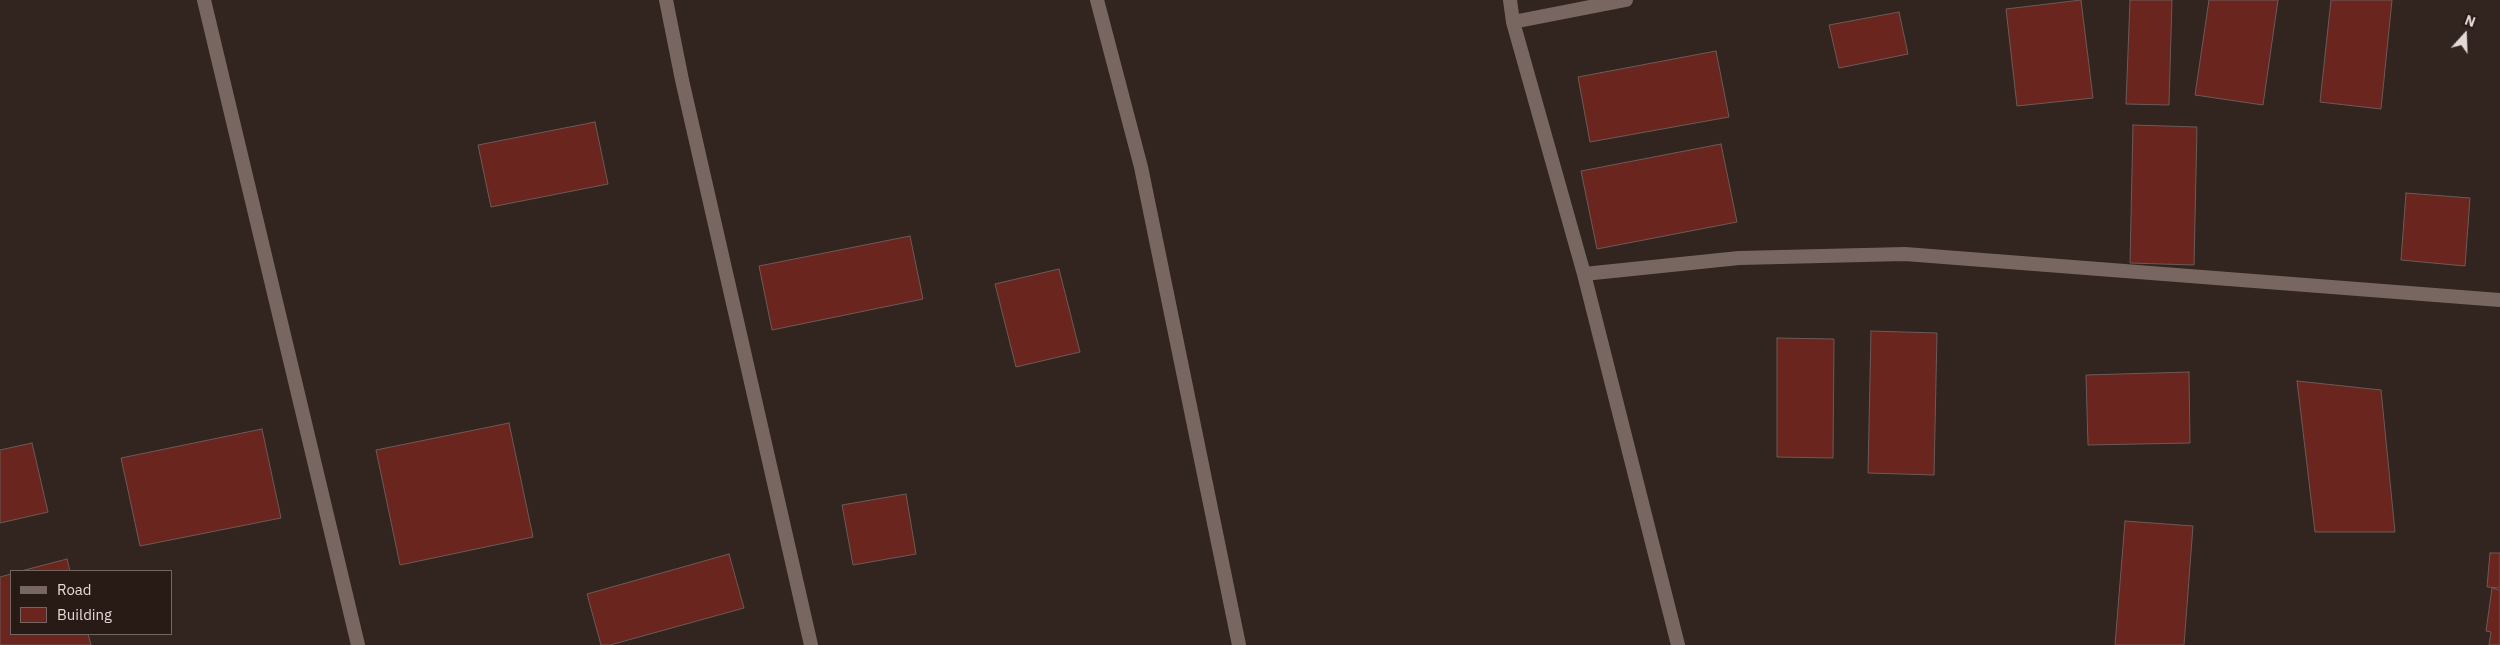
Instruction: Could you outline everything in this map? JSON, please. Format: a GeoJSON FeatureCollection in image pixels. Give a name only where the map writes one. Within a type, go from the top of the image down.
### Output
{"type":"FeatureCollection","features":[{"type":"Feature","properties":{"kind":"street"},"geometry":{"type":"LineString","coordinates":[[204,0],[358,645]]}},
{"type":"Feature","properties":{"kind":"street"},"geometry":{"type":"LineString","coordinates":[[666,0],[682,80],[811,645]]}},
{"type":"Feature","properties":{"kind":"street"},"geometry":{"type":"LineString","coordinates":[[1097,0],[1141,167],[1239,645]]}},
{"type":"Feature","properties":{"kind":"street"},"geometry":{"type":"LineString","coordinates":[[1510,0],[1513,22],[1584,274],[1678,645]]}},
{"type":"Feature","properties":{"kind":"street"},"geometry":{"type":"LineString","coordinates":[[1513,22],[1626,0]]}},
{"type":"Feature","properties":{"kind":"street"},"geometry":{"type":"LineString","coordinates":[[1584,274],[1740,258],[1905,254],[2500,300]]}},
{"type":"Feature","properties":{"kind":"building"},"geometry":{"type":"Polygon","coordinates":[[[2081,0],[2093,98],[2017,106],[2006,9],[2081,0]]]}},
{"type":"Feature","properties":{"kind":"building"},"geometry":{"type":"Polygon","coordinates":[[[2130,0],[2172,0],[2169,105],[2126,104],[2130,0]]]}},
{"type":"Feature","properties":{"kind":"building"},"geometry":{"type":"Polygon","coordinates":[[[2209,0],[2278,0],[2263,105],[2195,95],[2209,0]]]}},
{"type":"Feature","properties":{"kind":"building"},"geometry":{"type":"Polygon","coordinates":[[[2331,0],[2392,0],[2381,109],[2320,102],[2331,0]]]}},
{"type":"Feature","properties":{"kind":"building"},"geometry":{"type":"Polygon","coordinates":[[[1899,12],[1908,54],[1839,68],[1829,25],[1899,12]]]}},
{"type":"Feature","properties":{"kind":"building"},"geometry":{"type":"Polygon","coordinates":[[[1716,51],[1729,117],[1590,142],[1578,77],[1716,51]]]}},
{"type":"Feature","properties":{"kind":"building"},"geometry":{"type":"Polygon","coordinates":[[[595,122],[608,184],[491,207],[478,145],[595,122]]]}},
{"type":"Feature","properties":{"kind":"building"},"geometry":{"type":"Polygon","coordinates":[[[2133,125],[2197,127],[2194,265],[2130,263],[2133,125]]]}},
{"type":"Feature","properties":{"kind":"building"},"geometry":{"type":"Polygon","coordinates":[[[1721,144],[1737,222],[1597,249],[1581,171],[1721,144]]]}},
{"type":"Feature","properties":{"kind":"building"},"geometry":{"type":"Polygon","coordinates":[[[2406,193],[2470,198],[2465,266],[2401,260],[2406,193]]]}},
{"type":"Feature","properties":{"kind":"building"},"geometry":{"type":"Polygon","coordinates":[[[910,236],[923,299],[772,330],[759,266],[910,236]]]}},
{"type":"Feature","properties":{"kind":"building"},"geometry":{"type":"Polygon","coordinates":[[[1059,269],[1080,352],[1016,367],[995,284],[1059,269]]]}},
{"type":"Feature","properties":{"kind":"building"},"geometry":{"type":"Polygon","coordinates":[[[1871,331],[1937,333],[1934,475],[1868,473],[1871,331]]]}},
{"type":"Feature","properties":{"kind":"building"},"geometry":{"type":"Polygon","coordinates":[[[1777,338],[1834,339],[1833,458],[1777,457],[1777,338]]]}},
{"type":"Feature","properties":{"kind":"building"},"geometry":{"type":"Polygon","coordinates":[[[2189,372],[2190,443],[2088,445],[2086,375],[2189,372]]]}},
{"type":"Feature","properties":{"kind":"building"},"geometry":{"type":"Polygon","coordinates":[[[2297,381],[2381,390],[2395,532],[2315,532],[2297,381]]]}},
{"type":"Feature","properties":{"kind":"building"},"geometry":{"type":"Polygon","coordinates":[[[509,423],[533,537],[400,565],[376,450],[509,423]]]}},
{"type":"Feature","properties":{"kind":"building"},"geometry":{"type":"Polygon","coordinates":[[[262,429],[281,518],[140,546],[121,458],[262,429]]]}},
{"type":"Feature","properties":{"kind":"building"},"geometry":{"type":"Polygon","coordinates":[[[32,443],[48,512],[0,523],[0,450],[32,443]]]}},
{"type":"Feature","properties":{"kind":"building"},"geometry":{"type":"Polygon","coordinates":[[[906,494],[916,554],[853,565],[842,505],[906,494]]]}},
{"type":"Feature","properties":{"kind":"building"},"geometry":{"type":"Polygon","coordinates":[[[2125,521],[2193,526],[2184,645],[2115,645],[2125,521]]]}},
{"type":"Feature","properties":{"kind":"building"},"geometry":{"type":"Polygon","coordinates":[[[2490,553],[2500,553],[2500,588],[2487,587],[2490,553]]]}},
{"type":"Feature","properties":{"kind":"building"},"geometry":{"type":"Polygon","coordinates":[[[729,554],[744,608],[610,645],[601,645],[587,594],[729,554]]]}},
{"type":"Feature","properties":{"kind":"building"},"geometry":{"type":"Polygon","coordinates":[[[67,559],[70,570],[25,570],[67,559]]]}},
{"type":"Feature","properties":{"kind":"building"},"geometry":{"type":"Polygon","coordinates":[[[10,574],[10,635],[88,635],[91,645],[0,645],[0,577],[10,574]]]}},
{"type":"Feature","properties":{"kind":"building"},"geometry":{"type":"Polygon","coordinates":[[[2492,588],[2500,590],[2500,645],[2489,645],[2491,632],[2486,631],[2492,588]]]}}]}
